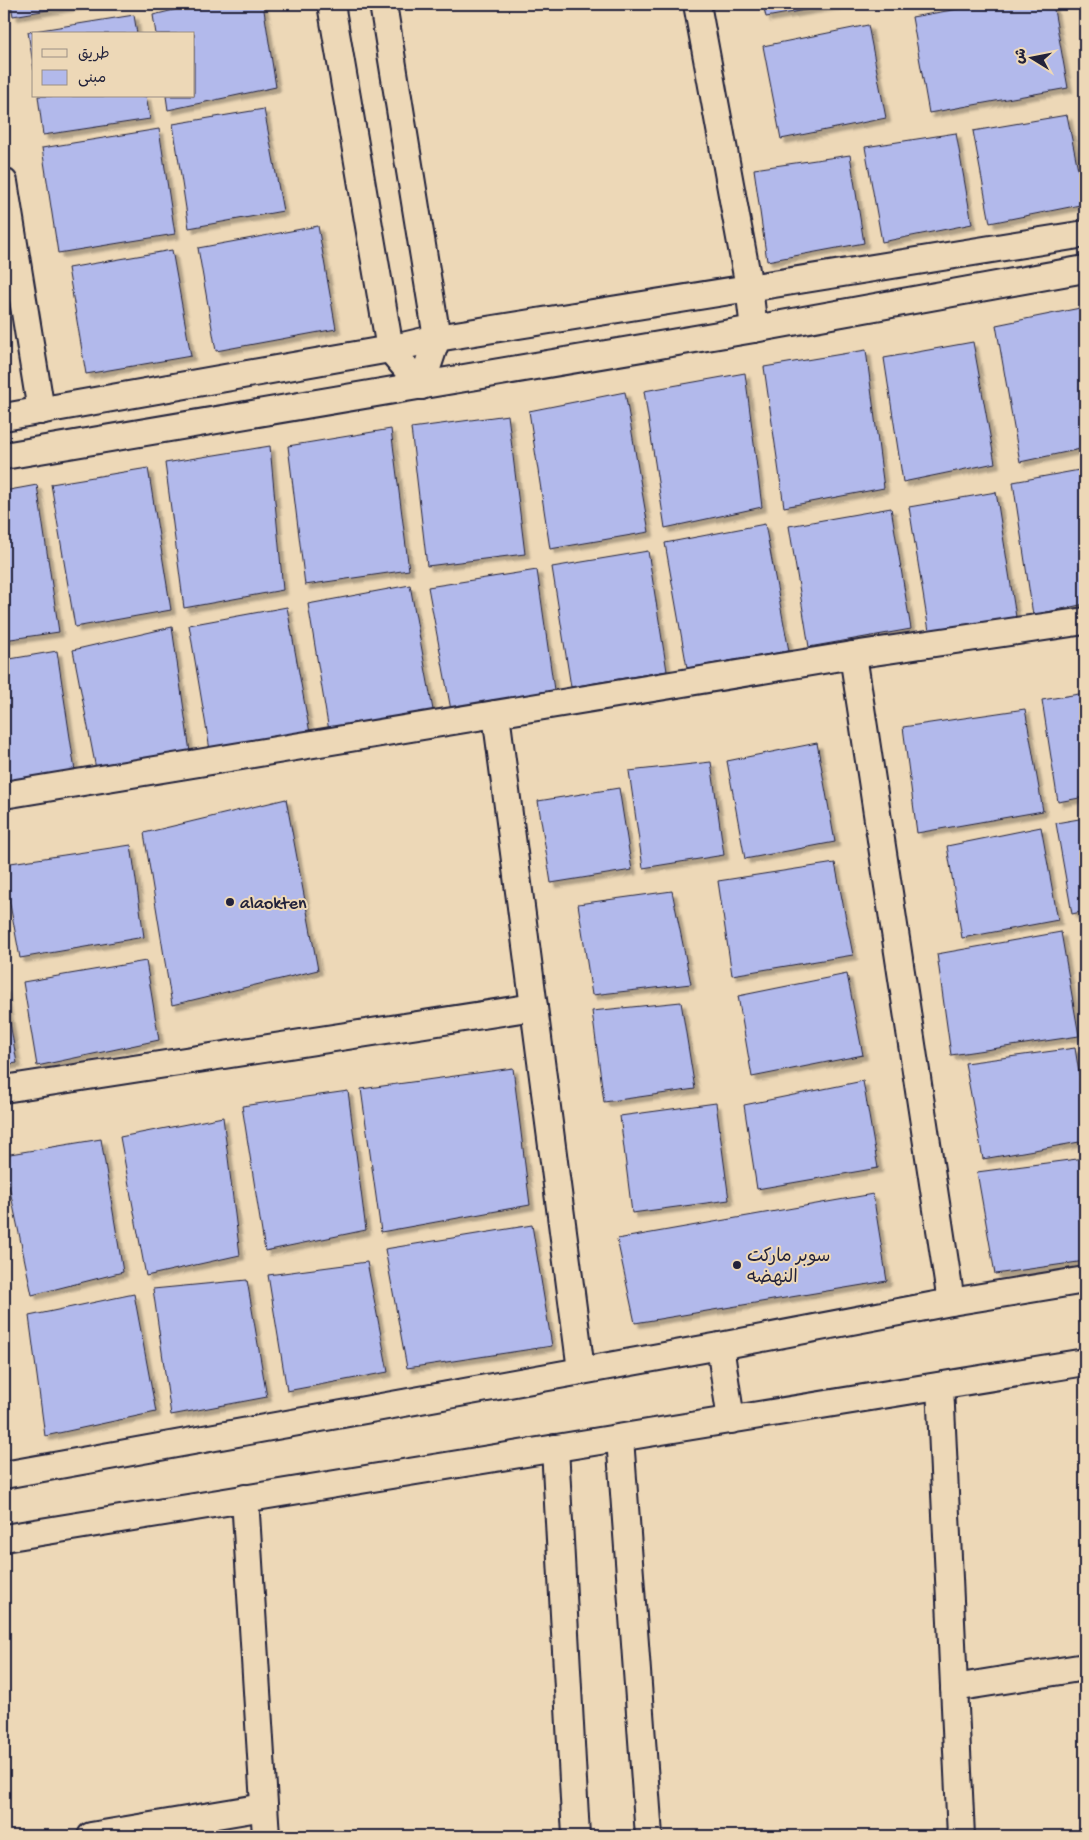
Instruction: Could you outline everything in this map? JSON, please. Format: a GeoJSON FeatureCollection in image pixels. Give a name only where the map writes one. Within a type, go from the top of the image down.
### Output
{"type":"FeatureCollection","features":[{"type":"Feature","properties":{"kind":"street"},"geometry":{"type":"LineString","coordinates":[[331,4],[390,349],[421,386]]}},
{"type":"Feature","properties":{"kind":"street"},"geometry":{"type":"LineString","coordinates":[[383,4],[437,338],[421,386]]}},
{"type":"Feature","properties":{"kind":"street"},"geometry":{"type":"LineString","coordinates":[[697,4],[749,287],[754,329]]}},
{"type":"Feature","properties":{"kind":"street"},"geometry":{"type":"LineString","coordinates":[[4,182],[41,411]]}},
{"type":"Feature","properties":{"kind":"street"},"geometry":{"type":"LineString","coordinates":[[4,417],[390,349],[437,338],[1085,234]]}},
{"type":"Feature","properties":{"kind":"street"},"geometry":{"type":"LineString","coordinates":[[4,456],[754,329],[1085,269]]}},
{"type":"Feature","properties":{"kind":"street"},"geometry":{"type":"LineString","coordinates":[[4,795],[853,655],[1085,621]]}},
{"type":"Feature","properties":{"kind":"street"},"geometry":{"type":"LineString","coordinates":[[853,655],[951,1302]]}},
{"type":"Feature","properties":{"kind":"street"},"geometry":{"type":"LineString","coordinates":[[496,714],[581,1370]]}},
{"type":"Feature","properties":{"kind":"street"},"geometry":{"type":"LineString","coordinates":[[4,1089],[534,1007]]}},
{"type":"Feature","properties":{"kind":"street"},"geometry":{"type":"LineString","coordinates":[[4,1475],[720,1346],[951,1302],[1085,1280]]}},
{"type":"Feature","properties":{"kind":"street"},"geometry":{"type":"LineString","coordinates":[[720,1346],[731,1420]]}},
{"type":"Feature","properties":{"kind":"street"},"geometry":{"type":"LineString","coordinates":[[4,1538],[1085,1362]]}},
{"type":"Feature","properties":{"kind":"street"},"geometry":{"type":"LineString","coordinates":[[940,1386],[960,1836]]}},
{"type":"Feature","properties":{"kind":"street"},"geometry":{"type":"LineString","coordinates":[[620,1438],[649,1836]]}},
{"type":"Feature","properties":{"kind":"street"},"geometry":{"type":"LineString","coordinates":[[555,1448],[576,1836]]}},
{"type":"Feature","properties":{"kind":"street"},"geometry":{"type":"LineString","coordinates":[[245,1498],[266,1836]]}},
{"type":"Feature","properties":{"kind":"street"},"geometry":{"type":"LineString","coordinates":[[954,1688],[1085,1667]]}},
{"type":"Feature","properties":{"kind":"street"},"geometry":{"type":"LineString","coordinates":[[90,1836],[264,1807]]}},
{"type":"Feature","properties":{"kind":"building"},"geometry":{"type":"Polygon","coordinates":[[[11,4],[83,4],[13,16],[11,4]]]}},
{"type":"Feature","properties":{"kind":"building"},"geometry":{"type":"Polygon","coordinates":[[[199,4],[263,4],[276,87],[168,110],[166,98],[195,98],[195,32],[156,32],[153,15],[199,4]]]}},
{"type":"Feature","properties":{"kind":"building"},"geometry":{"type":"Polygon","coordinates":[[[763,4],[839,4],[766,17],[763,4]]]}},
{"type":"Feature","properties":{"kind":"building"},"geometry":{"type":"Polygon","coordinates":[[[987,4],[1053,4],[1068,88],[929,113],[912,17],[987,4]]]}},
{"type":"Feature","properties":{"kind":"building"},"geometry":{"type":"Polygon","coordinates":[[[134,15],[137,32],[32,32],[32,57],[28,32],[134,15]]]}},
{"type":"Feature","properties":{"kind":"building"},"geometry":{"type":"Polygon","coordinates":[[[868,25],[886,118],[781,139],[763,46],[868,25]]]}},
{"type":"Feature","properties":{"kind":"building"},"geometry":{"type":"Polygon","coordinates":[[[38,98],[146,98],[150,119],[43,135],[38,98]]]}},
{"type":"Feature","properties":{"kind":"building"},"geometry":{"type":"Polygon","coordinates":[[[264,109],[283,211],[189,228],[173,124],[264,109]]]}},
{"type":"Feature","properties":{"kind":"building"},"geometry":{"type":"Polygon","coordinates":[[[1067,115],[1085,204],[990,223],[973,131],[1067,115]]]}},
{"type":"Feature","properties":{"kind":"building"},"geometry":{"type":"Polygon","coordinates":[[[159,129],[175,234],[58,253],[42,148],[159,129]]]}},
{"type":"Feature","properties":{"kind":"building"},"geometry":{"type":"Polygon","coordinates":[[[956,133],[972,224],[882,242],[865,147],[956,133]]]}},
{"type":"Feature","properties":{"kind":"building"},"geometry":{"type":"Polygon","coordinates":[[[850,155],[864,243],[767,261],[754,169],[850,155]]]}},
{"type":"Feature","properties":{"kind":"building"},"geometry":{"type":"Polygon","coordinates":[[[318,226],[336,329],[216,351],[198,248],[318,226]]]}},
{"type":"Feature","properties":{"kind":"building"},"geometry":{"type":"Polygon","coordinates":[[[172,250],[191,356],[86,374],[68,268],[172,250]]]}},
{"type":"Feature","properties":{"kind":"building"},"geometry":{"type":"Polygon","coordinates":[[[1085,307],[1085,448],[1020,462],[996,325],[1085,307]]]}},
{"type":"Feature","properties":{"kind":"building"},"geometry":{"type":"Polygon","coordinates":[[[973,342],[995,463],[903,482],[884,358],[973,342]]]}},
{"type":"Feature","properties":{"kind":"building"},"geometry":{"type":"Polygon","coordinates":[[[866,350],[884,488],[784,507],[764,367],[866,350]]]}},
{"type":"Feature","properties":{"kind":"building"},"geometry":{"type":"Polygon","coordinates":[[[745,373],[762,507],[665,528],[644,391],[745,373]]]}},
{"type":"Feature","properties":{"kind":"building"},"geometry":{"type":"Polygon","coordinates":[[[625,392],[649,532],[550,549],[529,411],[625,392]]]}},
{"type":"Feature","properties":{"kind":"building"},"geometry":{"type":"Polygon","coordinates":[[[508,415],[525,554],[427,566],[411,428],[508,415]]]}},
{"type":"Feature","properties":{"kind":"building"},"geometry":{"type":"Polygon","coordinates":[[[391,429],[409,570],[305,585],[288,446],[391,429]]]}},
{"type":"Feature","properties":{"kind":"building"},"geometry":{"type":"Polygon","coordinates":[[[270,446],[283,590],[184,608],[165,463],[270,446]]]}},
{"type":"Feature","properties":{"kind":"building"},"geometry":{"type":"Polygon","coordinates":[[[148,468],[171,610],[75,627],[51,484],[148,468]]]}},
{"type":"Feature","properties":{"kind":"building"},"geometry":{"type":"Polygon","coordinates":[[[1085,469],[1085,604],[1033,615],[1013,482],[1085,469]]]}},
{"type":"Feature","properties":{"kind":"building"},"geometry":{"type":"Polygon","coordinates":[[[37,485],[59,632],[4,640],[4,491],[37,485]]]}},
{"type":"Feature","properties":{"kind":"building"},"geometry":{"type":"Polygon","coordinates":[[[996,492],[1016,617],[929,631],[909,507],[996,492]]]}},
{"type":"Feature","properties":{"kind":"building"},"geometry":{"type":"Polygon","coordinates":[[[891,508],[911,629],[809,647],[789,526],[891,508]]]}},
{"type":"Feature","properties":{"kind":"building"},"geometry":{"type":"Polygon","coordinates":[[[765,524],[789,651],[687,668],[665,543],[765,524]]]}},
{"type":"Feature","properties":{"kind":"building"},"geometry":{"type":"Polygon","coordinates":[[[648,551],[667,671],[571,687],[552,567],[648,551]]]}},
{"type":"Feature","properties":{"kind":"building"},"geometry":{"type":"Polygon","coordinates":[[[537,570],[554,690],[451,710],[428,587],[537,570]]]}},
{"type":"Feature","properties":{"kind":"building"},"geometry":{"type":"Polygon","coordinates":[[[410,585],[433,710],[329,731],[308,604],[410,585]]]}},
{"type":"Feature","properties":{"kind":"building"},"geometry":{"type":"Polygon","coordinates":[[[287,607],[310,733],[210,750],[189,625],[287,607]]]}},
{"type":"Feature","properties":{"kind":"building"},"geometry":{"type":"Polygon","coordinates":[[[172,627],[190,752],[96,769],[73,650],[172,627]]]}},
{"type":"Feature","properties":{"kind":"building"},"geometry":{"type":"Polygon","coordinates":[[[57,651],[75,771],[4,783],[4,660],[57,651]]]}},
{"type":"Feature","properties":{"kind":"building"},"geometry":{"type":"Polygon","coordinates":[[[1085,693],[1085,797],[1058,802],[1042,700],[1085,693]]]}},
{"type":"Feature","properties":{"kind":"building"},"geometry":{"type":"Polygon","coordinates":[[[1025,709],[1043,811],[917,833],[903,727],[1025,709]]]}},
{"type":"Feature","properties":{"kind":"building"},"geometry":{"type":"Polygon","coordinates":[[[817,743],[835,842],[745,859],[727,761],[817,743]]]}},
{"type":"Feature","properties":{"kind":"building"},"geometry":{"type":"Polygon","coordinates":[[[711,762],[724,855],[643,868],[629,771],[711,762]]]}},
{"type":"Feature","properties":{"kind":"building"},"geometry":{"type":"Polygon","coordinates":[[[619,788],[632,870],[551,883],[538,801],[619,788]]]}},
{"type":"Feature","properties":{"kind":"building","name":"alaokten"},"geometry":{"type":"Polygon","coordinates":[[[286,799],[318,970],[172,1005],[144,833],[286,799]]]}},
{"type":"Feature","properties":{"kind":"building"},"geometry":{"type":"Polygon","coordinates":[[[1085,818],[1085,911],[1072,914],[1056,823],[1085,818]]]}},
{"type":"Feature","properties":{"kind":"building"},"geometry":{"type":"Polygon","coordinates":[[[1041,827],[1058,920],[962,938],[947,846],[1041,827]]]}},
{"type":"Feature","properties":{"kind":"building"},"geometry":{"type":"Polygon","coordinates":[[[131,845],[144,937],[20,958],[4,864],[131,845]]]}},
{"type":"Feature","properties":{"kind":"building"},"geometry":{"type":"Polygon","coordinates":[[[835,863],[853,955],[732,975],[718,881],[835,863]]]}},
{"type":"Feature","properties":{"kind":"building"},"geometry":{"type":"Polygon","coordinates":[[[672,891],[691,984],[592,995],[578,904],[672,891]]]}},
{"type":"Feature","properties":{"kind":"building"},"geometry":{"type":"Polygon","coordinates":[[[1061,932],[1079,1036],[951,1055],[937,954],[1061,932]]]}},
{"type":"Feature","properties":{"kind":"building"},"geometry":{"type":"Polygon","coordinates":[[[146,961],[159,1040],[37,1066],[23,982],[146,961]]]}},
{"type":"Feature","properties":{"kind":"building"},"geometry":{"type":"Polygon","coordinates":[[[847,974],[863,1055],[752,1077],[738,996],[847,974]]]}},
{"type":"Feature","properties":{"kind":"building"},"geometry":{"type":"Polygon","coordinates":[[[4,988],[17,1063],[4,1065],[4,988]]]}},
{"type":"Feature","properties":{"kind":"building"},"geometry":{"type":"Polygon","coordinates":[[[681,1002],[695,1089],[604,1102],[592,1011],[681,1002]]]}},
{"type":"Feature","properties":{"kind":"building"},"geometry":{"type":"Polygon","coordinates":[[[1075,1048],[1085,1110],[1085,1141],[983,1159],[965,1063],[1075,1048]]]}},
{"type":"Feature","properties":{"kind":"building"},"geometry":{"type":"Polygon","coordinates":[[[513,1068],[530,1205],[381,1232],[361,1089],[513,1068]]]}},
{"type":"Feature","properties":{"kind":"building"},"geometry":{"type":"Polygon","coordinates":[[[863,1081],[878,1168],[757,1189],[744,1105],[863,1081]]]}},
{"type":"Feature","properties":{"kind":"building"},"geometry":{"type":"Polygon","coordinates":[[[348,1091],[366,1230],[265,1251],[242,1106],[348,1091]]]}},
{"type":"Feature","properties":{"kind":"building"},"geometry":{"type":"Polygon","coordinates":[[[716,1103],[729,1200],[632,1213],[620,1116],[716,1103]]]}},
{"type":"Feature","properties":{"kind":"building"},"geometry":{"type":"Polygon","coordinates":[[[223,1117],[240,1255],[146,1276],[120,1137],[223,1117]]]}},
{"type":"Feature","properties":{"kind":"building"},"geometry":{"type":"Polygon","coordinates":[[[101,1139],[123,1272],[32,1295],[4,1155],[101,1139]]]}},
{"type":"Feature","properties":{"kind":"building"},"geometry":{"type":"Polygon","coordinates":[[[1085,1158],[1085,1261],[995,1274],[977,1172],[1085,1158]]]}},
{"type":"Feature","properties":{"kind":"building"},"geometry":{"type":"Polygon","coordinates":[[[873,1194],[887,1281],[635,1323],[617,1239],[873,1194]]]}},
{"type":"Feature","properties":{"kind":"building"},"geometry":{"type":"Polygon","coordinates":[[[532,1225],[552,1346],[407,1368],[385,1249],[532,1225]]]}},
{"type":"Feature","properties":{"kind":"building"},"geometry":{"type":"Polygon","coordinates":[[[367,1262],[388,1372],[287,1391],[268,1275],[367,1262]]]}},
{"type":"Feature","properties":{"kind":"building"},"geometry":{"type":"Polygon","coordinates":[[[247,1280],[267,1397],[171,1415],[153,1289],[247,1280]]]}},
{"type":"Feature","properties":{"kind":"building"},"geometry":{"type":"Polygon","coordinates":[[[134,1294],[156,1412],[45,1436],[29,1316],[134,1294]]]}},
{"type":"Feature","properties":{"kind":"place","name":"alaokten"},"geometry":{"type":"Point","coordinates":[230,902]}},
{"type":"Feature","properties":{"kind":"place","name":"سوبر ماركت النهضه"},"geometry":{"type":"Point","coordinates":[737,1265]}}]}
